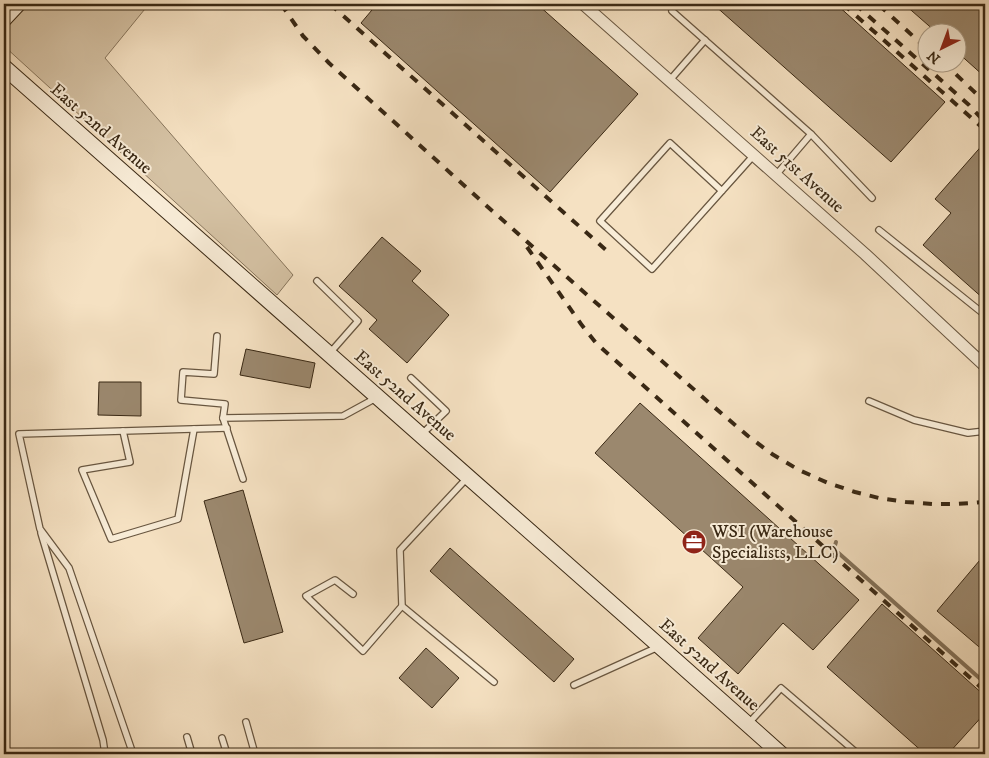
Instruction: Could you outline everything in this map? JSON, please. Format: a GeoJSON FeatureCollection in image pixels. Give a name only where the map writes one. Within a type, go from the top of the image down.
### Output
{"type":"FeatureCollection","features":[{"type":"Feature","properties":{"kind":"street"},"geometry":{"type":"LineString","coordinates":[[4,19],[18,4]]}},
{"type":"Feature","properties":{"kind":"street","name":"East 51st Avenue"},"geometry":{"type":"LineString","coordinates":[[583,4],[865,254],[985,366]]}},
{"type":"Feature","properties":{"kind":"street","name":"East 52nd Avenue"},"geometry":{"type":"LineString","coordinates":[[4,67],[11,79],[329,354],[781,754]]}},
{"type":"Feature","properties":{"kind":"lane"},"geometry":{"type":"LineString","coordinates":[[672,12],[812,134],[872,198]]}},
{"type":"Feature","properties":{"kind":"lane"},"geometry":{"type":"LineString","coordinates":[[670,80],[705,40]]}},
{"type":"Feature","properties":{"kind":"lane"},"geometry":{"type":"LineString","coordinates":[[776,175],[812,134]]}},
{"type":"Feature","properties":{"kind":"lane"},"geometry":{"type":"LineString","coordinates":[[722,191],[670,143],[600,222],[652,269],[722,191],[754,155]]}},
{"type":"Feature","properties":{"kind":"lane"},"geometry":{"type":"LineString","coordinates":[[879,230],[985,316]]}},
{"type":"Feature","properties":{"kind":"lane"},"geometry":{"type":"LineString","coordinates":[[317,281],[358,321],[329,354]]}},
{"type":"Feature","properties":{"kind":"lane"},"geometry":{"type":"LineString","coordinates":[[217,336],[214,374],[184,372],[181,400],[225,404],[224,418],[243,479]]}},
{"type":"Feature","properties":{"kind":"lane"},"geometry":{"type":"LineString","coordinates":[[411,378],[446,411],[421,435]]}},
{"type":"Feature","properties":{"kind":"lane"},"geometry":{"type":"LineString","coordinates":[[224,418],[344,416],[378,397]]}},
{"type":"Feature","properties":{"kind":"lane"},"geometry":{"type":"LineString","coordinates":[[869,401],[914,420],[968,433],[985,431]]}},
{"type":"Feature","properties":{"kind":"lane"},"geometry":{"type":"LineString","coordinates":[[105,754],[103,740],[40,529],[19,434],[227,428]]}},
{"type":"Feature","properties":{"kind":"lane"},"geometry":{"type":"LineString","coordinates":[[123,431],[130,462],[82,470],[111,539],[178,519],[194,429]]}},
{"type":"Feature","properties":{"kind":"lane"},"geometry":{"type":"LineString","coordinates":[[353,594],[335,580],[306,596],[363,651],[402,606],[400,550],[469,477]]}},
{"type":"Feature","properties":{"kind":"lane"},"geometry":{"type":"LineString","coordinates":[[40,529],[69,568],[133,754]]}},
{"type":"Feature","properties":{"kind":"lane"},"geometry":{"type":"LineString","coordinates":[[402,606],[494,682]]}},
{"type":"Feature","properties":{"kind":"lane"},"geometry":{"type":"LineString","coordinates":[[574,685],[660,646]]}},
{"type":"Feature","properties":{"kind":"lane"},"geometry":{"type":"LineString","coordinates":[[748,724],[781,688],[858,754]]}},
{"type":"Feature","properties":{"kind":"lane"},"geometry":{"type":"LineString","coordinates":[[246,722],[255,754]]}},
{"type":"Feature","properties":{"kind":"lane"},"geometry":{"type":"LineString","coordinates":[[187,737],[192,754]]}},
{"type":"Feature","properties":{"kind":"lane"},"geometry":{"type":"LineString","coordinates":[[222,738],[227,754]]}},
{"type":"Feature","properties":{"kind":"shaded area"},"geometry":{"type":"Polygon","coordinates":[[[4,4],[149,4],[105,58],[293,275],[277,295],[4,46],[4,4]]]}},
{"type":"Feature","properties":{"kind":"building"},"geometry":{"type":"Polygon","coordinates":[[[377,4],[537,4],[638,94],[550,192],[361,23],[377,4]]]}},
{"type":"Feature","properties":{"kind":"building"},"geometry":{"type":"Polygon","coordinates":[[[713,4],[836,4],[945,102],[891,162],[713,4]]]}},
{"type":"Feature","properties":{"kind":"building"},"geometry":{"type":"Polygon","coordinates":[[[904,4],[985,4],[985,77],[966,60],[966,22],[925,22],[904,4]]]}},
{"type":"Feature","properties":{"kind":"building"},"geometry":{"type":"Polygon","coordinates":[[[985,142],[985,300],[923,245],[951,213],[935,199],[985,142]]]}},
{"type":"Feature","properties":{"kind":"building"},"geometry":{"type":"Polygon","coordinates":[[[382,237],[421,271],[412,281],[449,315],[407,363],[369,329],[377,320],[339,286],[382,237]]]}},
{"type":"Feature","properties":{"kind":"building"},"geometry":{"type":"Polygon","coordinates":[[[246,349],[315,363],[310,388],[240,375],[246,349]]]}},
{"type":"Feature","properties":{"kind":"building"},"geometry":{"type":"Polygon","coordinates":[[[99,382],[141,382],[141,416],[98,415],[99,382]]]}},
{"type":"Feature","properties":{"kind":"building"},"geometry":{"type":"Polygon","coordinates":[[[640,403],[859,600],[813,650],[783,623],[738,674],[698,638],[743,587],[595,453],[640,403]]]}},
{"type":"Feature","properties":{"kind":"building"},"geometry":{"type":"Polygon","coordinates":[[[243,490],[283,632],[244,643],[204,501],[243,490]]]}},
{"type":"Feature","properties":{"kind":"building"},"geometry":{"type":"Polygon","coordinates":[[[450,548],[574,659],[554,682],[430,571],[450,548]]]}},
{"type":"Feature","properties":{"kind":"building"},"geometry":{"type":"Polygon","coordinates":[[[985,554],[985,652],[937,611],[985,554]]]}},
{"type":"Feature","properties":{"kind":"building"},"geometry":{"type":"Polygon","coordinates":[[[882,604],[985,696],[985,713],[948,754],[925,754],[827,667],[882,604]]]}},
{"type":"Feature","properties":{"kind":"building"},"geometry":{"type":"Polygon","coordinates":[[[426,648],[459,678],[432,708],[399,678],[426,648]]]}},
{"type":"Feature","properties":{"kind":"waterway"},"geometry":{"type":"LineString","coordinates":[[836,542],[834,549],[985,683]]}},
{"type":"Feature","properties":{"kind":"railway"},"geometry":{"type":"LineString","coordinates":[[281,4],[303,36],[329,63],[707,401],[772,454],[799,470],[828,483],[879,498],[933,504],[985,502]]}},
{"type":"Feature","properties":{"kind":"railway"},"geometry":{"type":"LineString","coordinates":[[330,4],[607,251]]}},
{"type":"Feature","properties":{"kind":"railway"},"geometry":{"type":"LineString","coordinates":[[843,4],[985,130]]}},
{"type":"Feature","properties":{"kind":"railway"},"geometry":{"type":"LineString","coordinates":[[855,4],[969,105],[981,118]]}},
{"type":"Feature","properties":{"kind":"railway"},"geometry":{"type":"LineString","coordinates":[[879,5],[916,39]]}},
{"type":"Feature","properties":{"kind":"railway"},"geometry":{"type":"LineString","coordinates":[[954,72],[985,102]]}},
{"type":"Feature","properties":{"kind":"railway"},"geometry":{"type":"LineString","coordinates":[[527,247],[596,343],[985,691]]}},
{"type":"Feature","properties":{"kind":"place","name":"WSI (Warehouse Specialists, LLC)"},"geometry":{"type":"Point","coordinates":[694,542]}}]}
